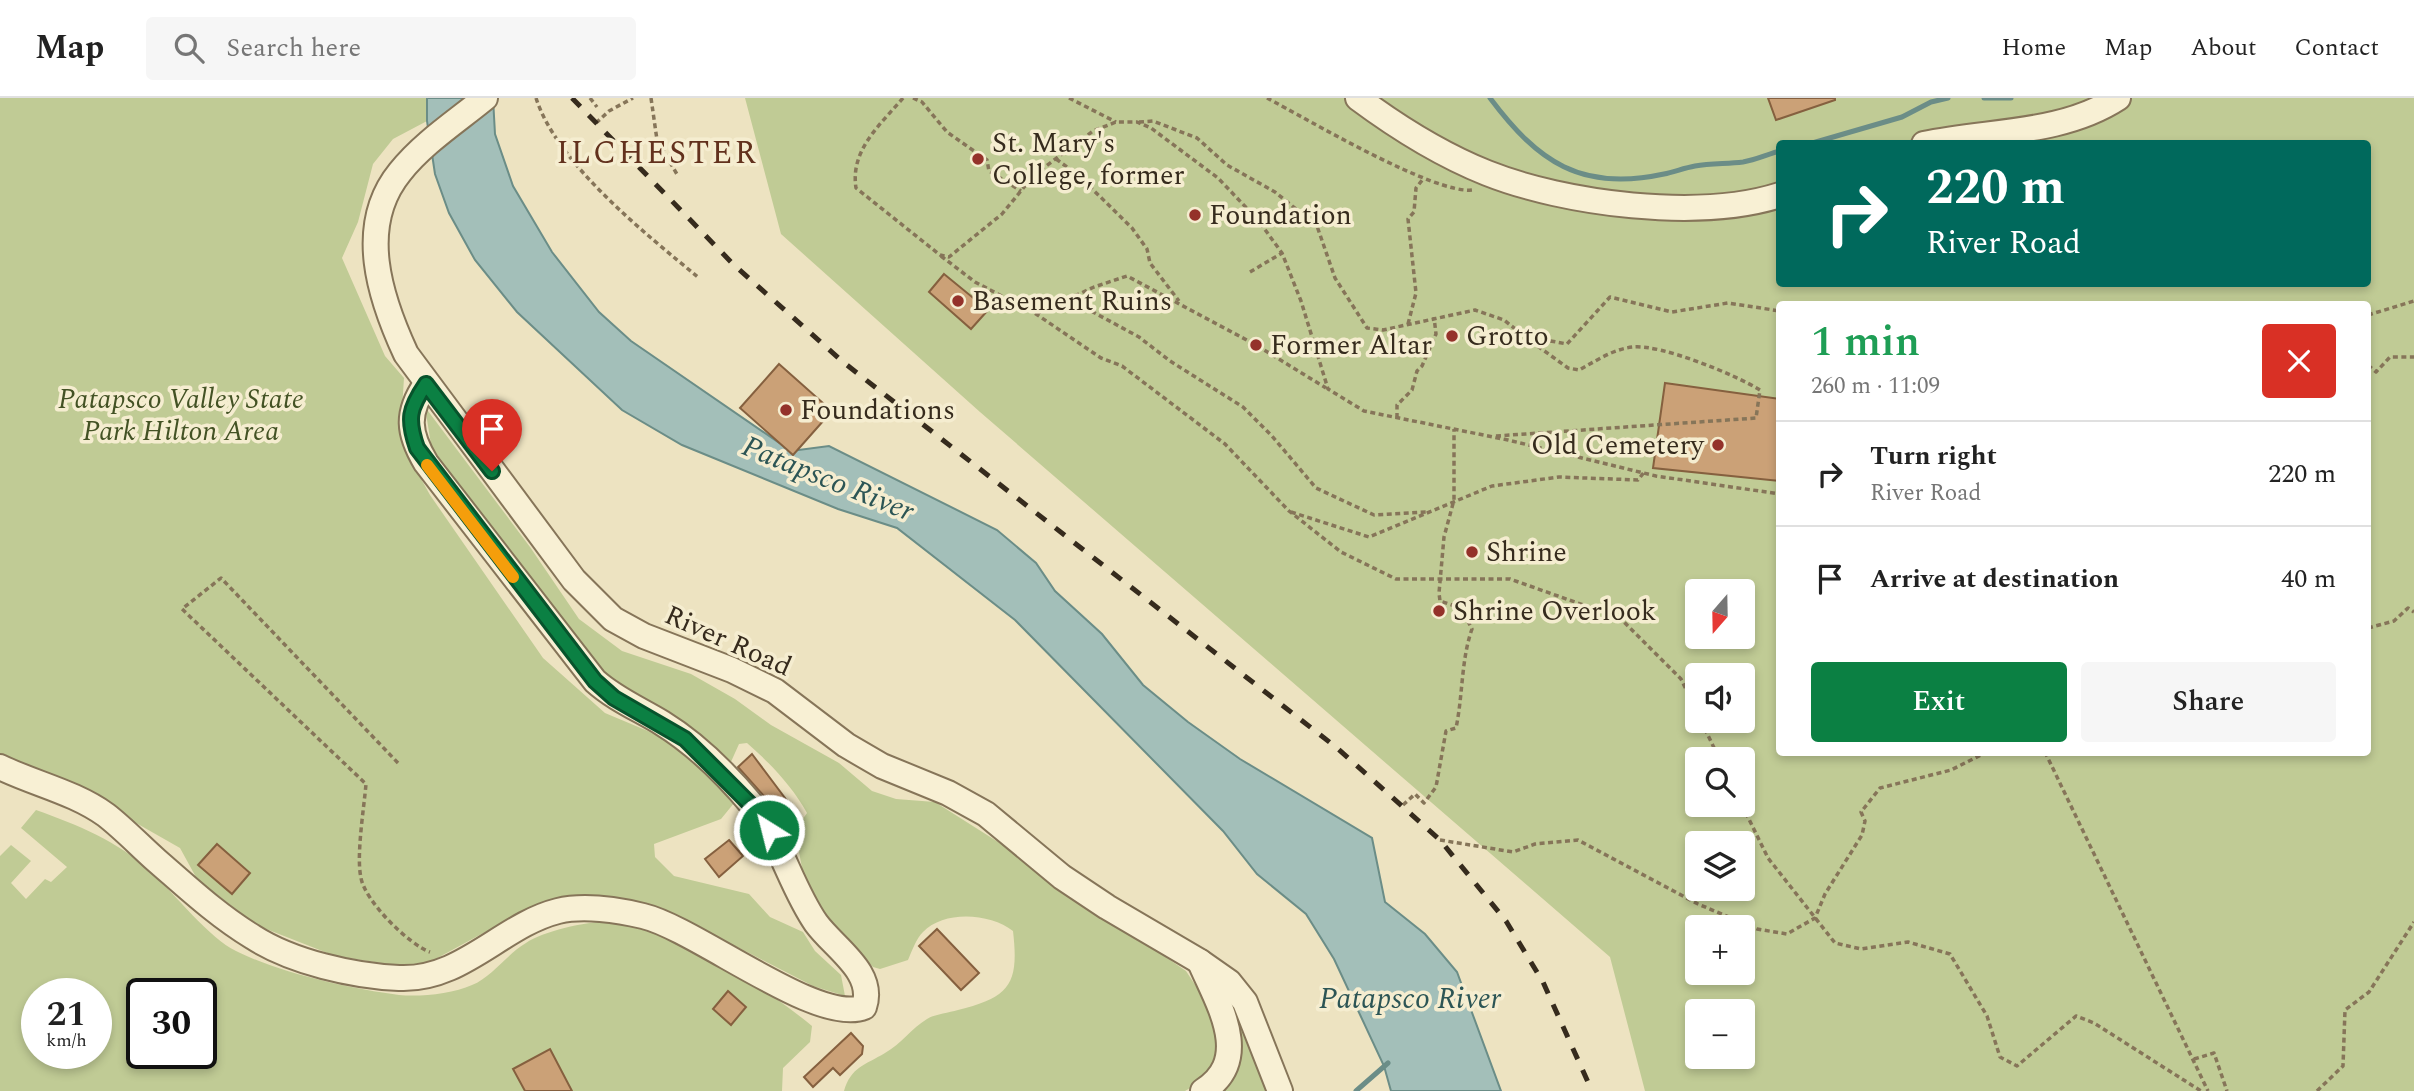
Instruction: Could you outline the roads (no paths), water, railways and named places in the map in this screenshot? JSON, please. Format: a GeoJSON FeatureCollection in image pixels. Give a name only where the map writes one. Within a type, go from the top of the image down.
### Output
{"type":"FeatureCollection","features":[{"type":"Feature","properties":{"kind":"street","name":"River Road"},"geometry":{"type":"LineString","coordinates":[[485,98],[400,172],[379,214],[375,236],[376,262],[391,322],[406,354],[574,580],[613,618],[644,636],[732,670],[775,691],[846,745],[883,766],[948,793],[986,814],[1062,877],[1229,982],[1245,1002],[1280,1091]]}},
{"type":"Feature","properties":{"kind":"street"},"geometry":{"type":"LineString","coordinates":[[1358,98],[1429,144],[1509,181],[1580,196],[1675,208],[1720,207],[1759,202],[1776,196]]}},
{"type":"Feature","properties":{"kind":"street"},"geometry":{"type":"LineString","coordinates":[[1948,140],[2074,119],[2099,110],[2118,98]]}},
{"type":"Feature","properties":{"kind":"street"},"geometry":{"type":"LineString","coordinates":[[0,767],[69,794],[105,815],[220,914],[254,938],[286,953],[331,966],[401,978],[430,975],[462,963],[517,930],[559,911],[591,909],[643,916],[675,928],[782,987],[822,1005],[852,1012],[863,1007],[867,998],[862,978],[852,962],[817,924],[769,830],[752,806],[685,739],[614,698],[595,681],[426,463],[409,425],[411,411],[426,384]]}},
{"type":"Feature","properties":{"kind":"street"},"geometry":{"type":"LineString","coordinates":[[1199,961],[1225,1021],[1231,1044],[1221,1074],[1203,1091]]}},
{"type":"Feature","properties":{"kind":"water","name":"Patapsco River"},"geometry":{"type":"Polygon","coordinates":[[[427,98],[493,98],[495,134],[513,186],[552,252],[599,312],[631,341],[791,451],[829,446],[997,530],[1036,563],[1055,591],[1102,634],[1143,685],[1188,722],[1240,759],[1372,838],[1385,902],[1425,934],[1457,972],[1501,1091],[1391,1091],[1384,1066],[1334,959],[1306,914],[1257,874],[1223,831],[1015,620],[897,528],[838,509],[682,445],[622,410],[517,312],[475,260],[449,213],[435,174],[427,121],[427,98]]]}},
{"type":"Feature","properties":{"kind":"waterway"},"geometry":{"type":"LineString","coordinates":[[1490,98],[1544,155],[1585,175],[1635,179],[1701,165],[1743,162],[1776,152]]}},
{"type":"Feature","properties":{"kind":"waterway"},"geometry":{"type":"LineString","coordinates":[[1823,140],[1902,117],[1931,102],[1948,98]]}},
{"type":"Feature","properties":{"kind":"waterway"},"geometry":{"type":"LineString","coordinates":[[1984,98],[2011,98]]}},
{"type":"Feature","properties":{"kind":"waterway"},"geometry":{"type":"LineString","coordinates":[[1356,1091],[1388,1063]]}},
{"type":"Feature","properties":{"kind":"railway"},"geometry":{"type":"LineString","coordinates":[[572,98],[733,264],[843,362],[1337,748],[1440,840],[1506,921],[1543,982],[1592,1091]]}},
{"type":"Feature","properties":{"kind":"place","name":"St. Mary's College, former"},"geometry":{"type":"Point","coordinates":[978,159]}},
{"type":"Feature","properties":{"kind":"place","name":"Foundation"},"geometry":{"type":"Point","coordinates":[1195,215]}},
{"type":"Feature","properties":{"kind":"place","name":"Basement Ruins"},"geometry":{"type":"Point","coordinates":[958,301]}},
{"type":"Feature","properties":{"kind":"place","name":"Grotto"},"geometry":{"type":"Point","coordinates":[1452,336]}},
{"type":"Feature","properties":{"kind":"place","name":"Former Altar"},"geometry":{"type":"Point","coordinates":[1256,345]}},
{"type":"Feature","properties":{"kind":"place","name":"Foundations"},"geometry":{"type":"Point","coordinates":[786,410]}},
{"type":"Feature","properties":{"kind":"place","name":"Old Cemetery"},"geometry":{"type":"Point","coordinates":[1718,445]}},
{"type":"Feature","properties":{"kind":"place","name":"Shrine"},"geometry":{"type":"Point","coordinates":[1472,552]}},
{"type":"Feature","properties":{"kind":"place","name":"Shrine Overlook"},"geometry":{"type":"Point","coordinates":[1439,611]}},
{"type":"Feature","properties":{"kind":"district","name":"ILCHESTER"},"geometry":{"type":"Point","coordinates":[657,153]}},
{"type":"Feature","properties":{"kind":"park label","name":"Patapsco Valley State Park Hilton Area"},"geometry":{"type":"Point","coordinates":[181,415]}}]}
